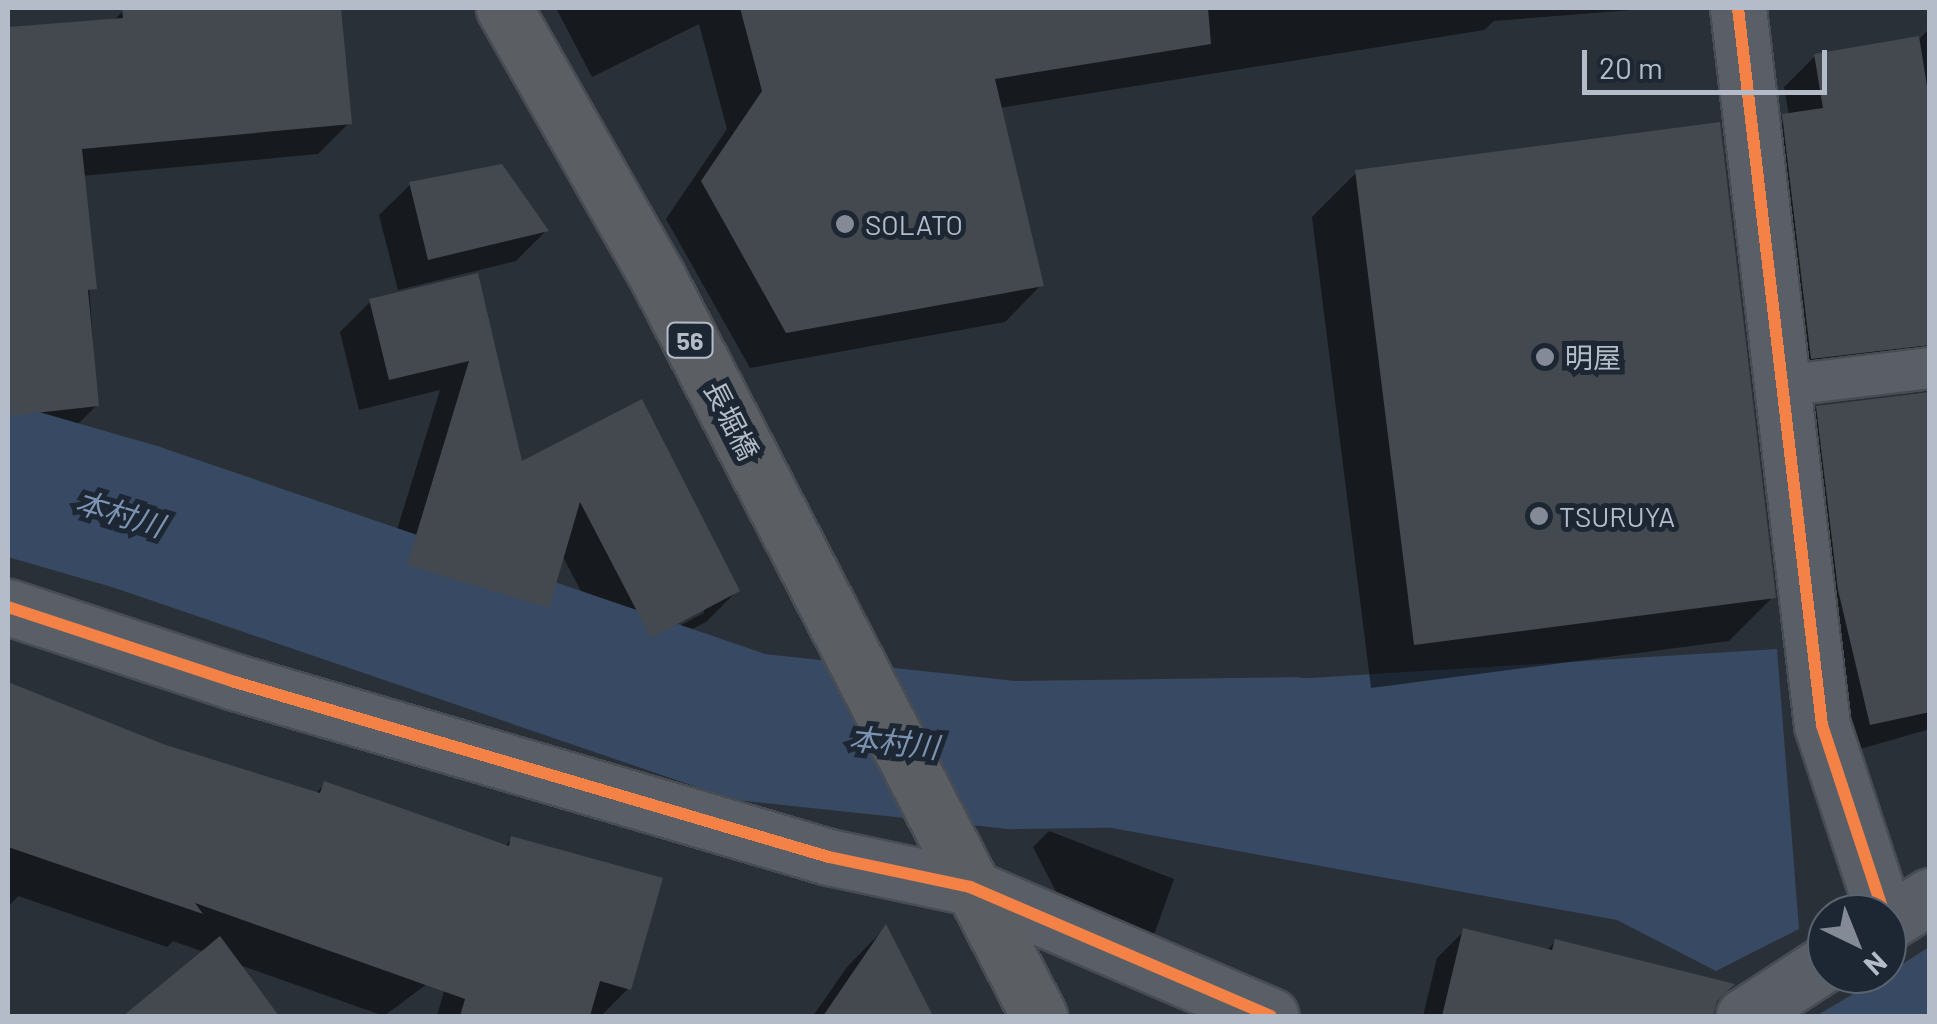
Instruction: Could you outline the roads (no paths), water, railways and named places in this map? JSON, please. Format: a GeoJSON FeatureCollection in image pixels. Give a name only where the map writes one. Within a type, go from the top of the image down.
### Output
{"type":"FeatureCollection","features":[{"type":"Feature","properties":{"kind":"highway","name":"長堀橋"},"geometry":{"type":"LineString","coordinates":[[504,8],[658,278],[970,887]]}},
{"type":"Feature","properties":{"kind":"highway","name":"56"},"geometry":{"type":"LineString","coordinates":[[970,887],[1039,1016]]}},
{"type":"Feature","properties":{"kind":"street"},"geometry":{"type":"LineString","coordinates":[[1738,8],[1822,725],[1877,894]]}},
{"type":"Feature","properties":{"kind":"street"},"geometry":{"type":"LineString","coordinates":[[8,607],[235,682],[829,857],[970,887],[1271,1016]]}},
{"type":"Feature","properties":{"kind":"street"},"geometry":{"type":"LineString","coordinates":[[1907,910],[1930,896]]}},
{"type":"Feature","properties":{"kind":"street"},"geometry":{"type":"LineString","coordinates":[[1744,1016],[1807,975]]}},
{"type":"Feature","properties":{"kind":"lane"},"geometry":{"type":"LineString","coordinates":[[1782,386],[1930,368]]}},
{"type":"Feature","properties":{"kind":"water"},"geometry":{"type":"Polygon","coordinates":[[[1777,649],[1799,929],[1716,971],[1617,920],[1090,824],[1085,692],[1777,649]]]}},
{"type":"Feature","properties":{"kind":"water"},"geometry":{"type":"Polygon","coordinates":[[[1929,947],[1929,1016],[1816,1016],[1853,994],[1907,994],[1907,961],[1929,947]]]}},
{"type":"Feature","properties":{"kind":"waterway","name":"本村川"},"geometry":{"type":"LineString","coordinates":[[8,480],[136,517],[750,727],[1014,755],[1292,751]]}},
{"type":"Feature","properties":{"kind":"place","name":"SOLATO"},"geometry":{"type":"Point","coordinates":[845,224]}},
{"type":"Feature","properties":{"kind":"place","name":"明屋"},"geometry":{"type":"Point","coordinates":[1545,357]}},
{"type":"Feature","properties":{"kind":"place","name":"TSURUYA"},"geometry":{"type":"Point","coordinates":[1539,516]}}]}
